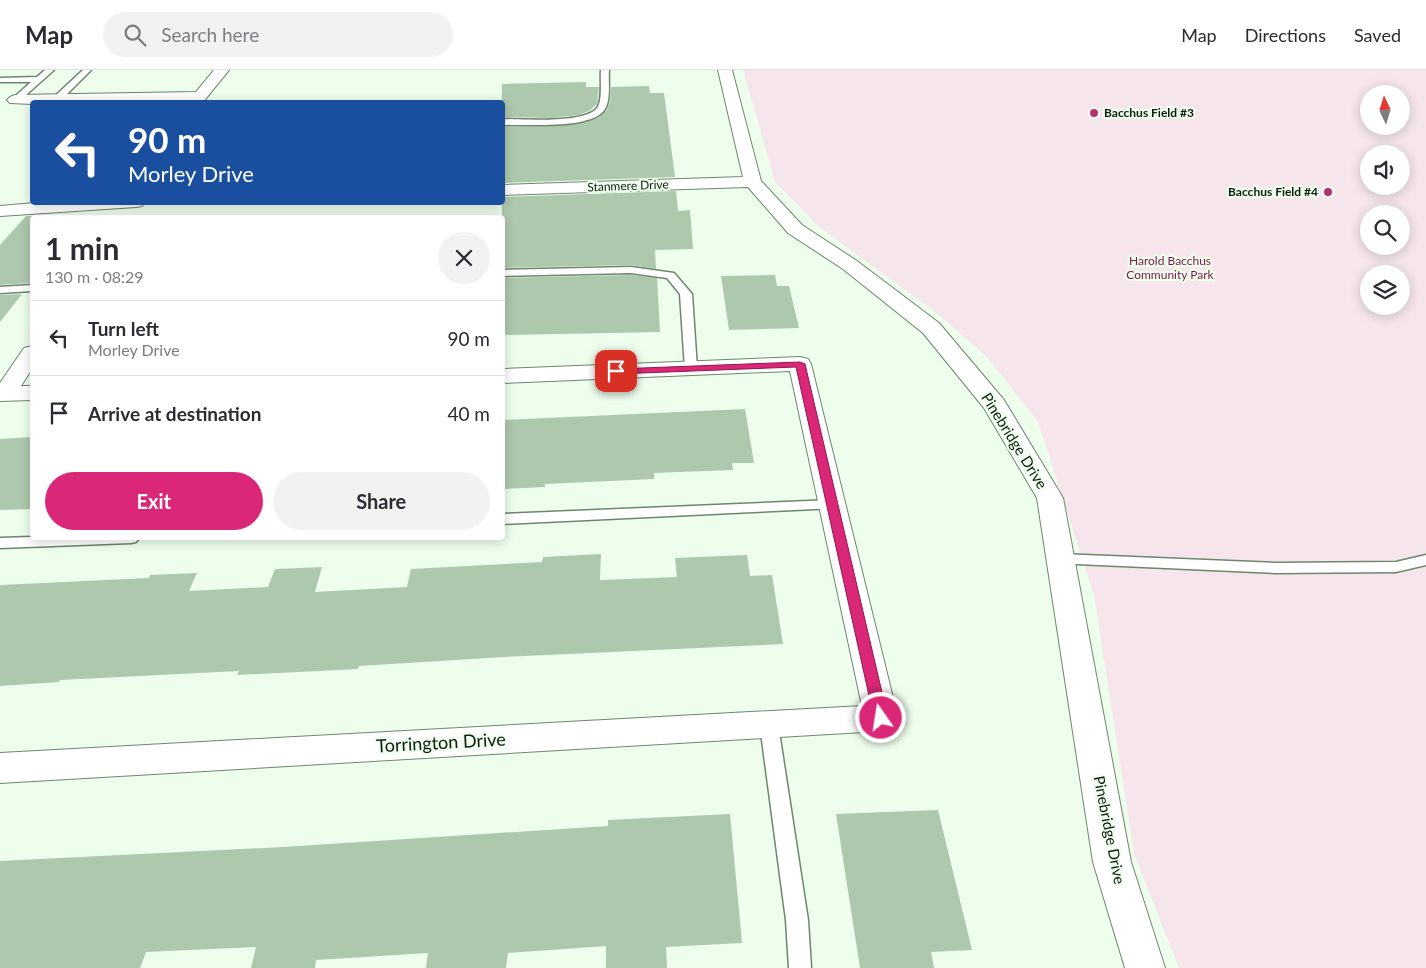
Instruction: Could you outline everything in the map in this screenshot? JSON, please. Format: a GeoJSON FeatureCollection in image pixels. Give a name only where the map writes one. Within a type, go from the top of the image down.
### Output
{"type":"FeatureCollection","features":[{"type":"Feature","properties":{"kind":"street"},"geometry":{"type":"LineString","coordinates":[[15,100],[198,99],[222,70]]}},
{"type":"Feature","properties":{"kind":"street","name":"Pinebridge Drive"},"geometry":{"type":"LineString","coordinates":[[725,70],[754,182],[794,229],[850,265],[931,328],[989,398],[1050,498],[1112,862],[1145,968]]}},
{"type":"Feature","properties":{"kind":"street","name":"Stanmere Drive"},"geometry":{"type":"LineString","coordinates":[[505,190],[754,182]]}},
{"type":"Feature","properties":{"kind":"street"},"geometry":{"type":"LineString","coordinates":[[0,211],[92,205]]}},
{"type":"Feature","properties":{"kind":"street"},"geometry":{"type":"LineString","coordinates":[[2,394],[30,356]]}},
{"type":"Feature","properties":{"kind":"street"},"geometry":{"type":"LineString","coordinates":[[505,376],[800,364],[832,505]]}},
{"type":"Feature","properties":{"kind":"street"},"geometry":{"type":"LineString","coordinates":[[2,394],[30,393]]}},
{"type":"Feature","properties":{"kind":"street","name":"Torrington Drive"},"geometry":{"type":"LineString","coordinates":[[0,768],[881,718],[832,505]]}},
{"type":"Feature","properties":{"kind":"lane"},"geometry":{"type":"LineString","coordinates":[[15,100],[50,70]]}},
{"type":"Feature","properties":{"kind":"lane"},"geometry":{"type":"LineString","coordinates":[[57,99],[87,70]]}},
{"type":"Feature","properties":{"kind":"lane"},"geometry":{"type":"LineString","coordinates":[[505,122],[588,118],[597,113],[602,107],[605,70]]}},
{"type":"Feature","properties":{"kind":"lane"},"geometry":{"type":"LineString","coordinates":[[0,80],[39,79]]}},
{"type":"Feature","properties":{"kind":"lane"},"geometry":{"type":"LineString","coordinates":[[505,273],[631,270],[670,275],[686,294],[691,369]]}},
{"type":"Feature","properties":{"kind":"lane"},"geometry":{"type":"LineString","coordinates":[[0,290],[30,288]]}},
{"type":"Feature","properties":{"kind":"lane"},"geometry":{"type":"LineString","coordinates":[[505,518],[832,505]]}},
{"type":"Feature","properties":{"kind":"lane"},"geometry":{"type":"LineString","coordinates":[[0,543],[79,540]]}},
{"type":"Feature","properties":{"kind":"lane"},"geometry":{"type":"LineString","coordinates":[[1060,559],[1276,568],[1396,567],[1426,560]]}},
{"type":"Feature","properties":{"kind":"lane"},"geometry":{"type":"LineString","coordinates":[[769,725],[797,920],[800,968]]}},
{"type":"Feature","properties":{"kind":"green space","name":"Harold Bacchus Community Park"},"geometry":{"type":"Polygon","coordinates":[[[743,70],[1426,70],[1426,968],[1179,968],[1134,854],[1094,595],[1038,422],[986,356],[935,312],[818,226],[775,182],[743,70]]]}},
{"type":"Feature","properties":{"kind":"building"},"geometry":{"type":"Polygon","coordinates":[[[586,82],[586,87],[599,87],[597,104],[589,111],[579,115],[552,118],[505,117],[505,100],[502,100],[502,84],[586,82]]]}},
{"type":"Feature","properties":{"kind":"building"},"geometry":{"type":"Polygon","coordinates":[[[649,86],[650,93],[664,93],[675,177],[505,183],[505,127],[558,126],[587,122],[599,117],[607,110],[611,87],[649,86]]]}},
{"type":"Feature","properties":{"kind":"building"},"geometry":{"type":"Polygon","coordinates":[[[676,191],[678,211],[690,210],[693,249],[655,250],[656,269],[631,265],[505,268],[505,215],[502,215],[502,205],[505,205],[505,197],[676,191]]]}},
{"type":"Feature","properties":{"kind":"building"},"geometry":{"type":"Polygon","coordinates":[[[26,216],[30,216],[30,283],[0,285],[0,245],[26,216]]]}},
{"type":"Feature","properties":{"kind":"building"},"geometry":{"type":"Polygon","coordinates":[[[631,275],[657,278],[660,332],[505,335],[505,278],[631,275]]]}},
{"type":"Feature","properties":{"kind":"building"},"geometry":{"type":"Polygon","coordinates":[[[775,275],[777,286],[789,286],[799,328],[729,330],[721,276],[775,275]]]}},
{"type":"Feature","properties":{"kind":"building"},"geometry":{"type":"Polygon","coordinates":[[[22,294],[0,322],[0,295],[22,294]]]}},
{"type":"Feature","properties":{"kind":"building"},"geometry":{"type":"Polygon","coordinates":[[[745,409],[754,463],[732,463],[733,470],[654,473],[654,479],[545,484],[545,487],[505,489],[505,420],[745,409]]]}},
{"type":"Feature","properties":{"kind":"building"},"geometry":{"type":"Polygon","coordinates":[[[30,437],[30,509],[0,510],[0,439],[30,437]]]}},
{"type":"Feature","properties":{"kind":"building"},"geometry":{"type":"Polygon","coordinates":[[[601,554],[600,580],[677,577],[675,558],[747,555],[750,576],[772,575],[783,644],[504,657],[359,666],[358,669],[237,675],[239,671],[60,680],[59,682],[0,686],[0,585],[149,578],[150,575],[197,573],[189,591],[268,587],[275,569],[322,567],[315,592],[407,587],[411,569],[542,562],[543,557],[601,554]]]}},
{"type":"Feature","properties":{"kind":"building"},"geometry":{"type":"Polygon","coordinates":[[[938,810],[972,950],[931,952],[934,968],[860,968],[836,814],[938,810]]]}},
{"type":"Feature","properties":{"kind":"building"},"geometry":{"type":"Polygon","coordinates":[[[730,814],[742,943],[666,947],[667,968],[606,968],[606,946],[508,953],[506,968],[426,968],[428,953],[316,960],[315,968],[251,968],[256,947],[146,952],[140,968],[0,968],[0,861],[283,847],[608,826],[608,820],[730,814]]]}},
{"type":"Feature","properties":{"kind":"place","name":"Bacchus Field #3"},"geometry":{"type":"Point","coordinates":[1094,113]}},
{"type":"Feature","properties":{"kind":"place","name":"Bacchus Field #4"},"geometry":{"type":"Point","coordinates":[1328,192]}},
{"type":"Feature","properties":{"kind":"route"},"geometry":{"type":"LineString","coordinates":[[616,371],[800,364],[881,718]]}}]}
